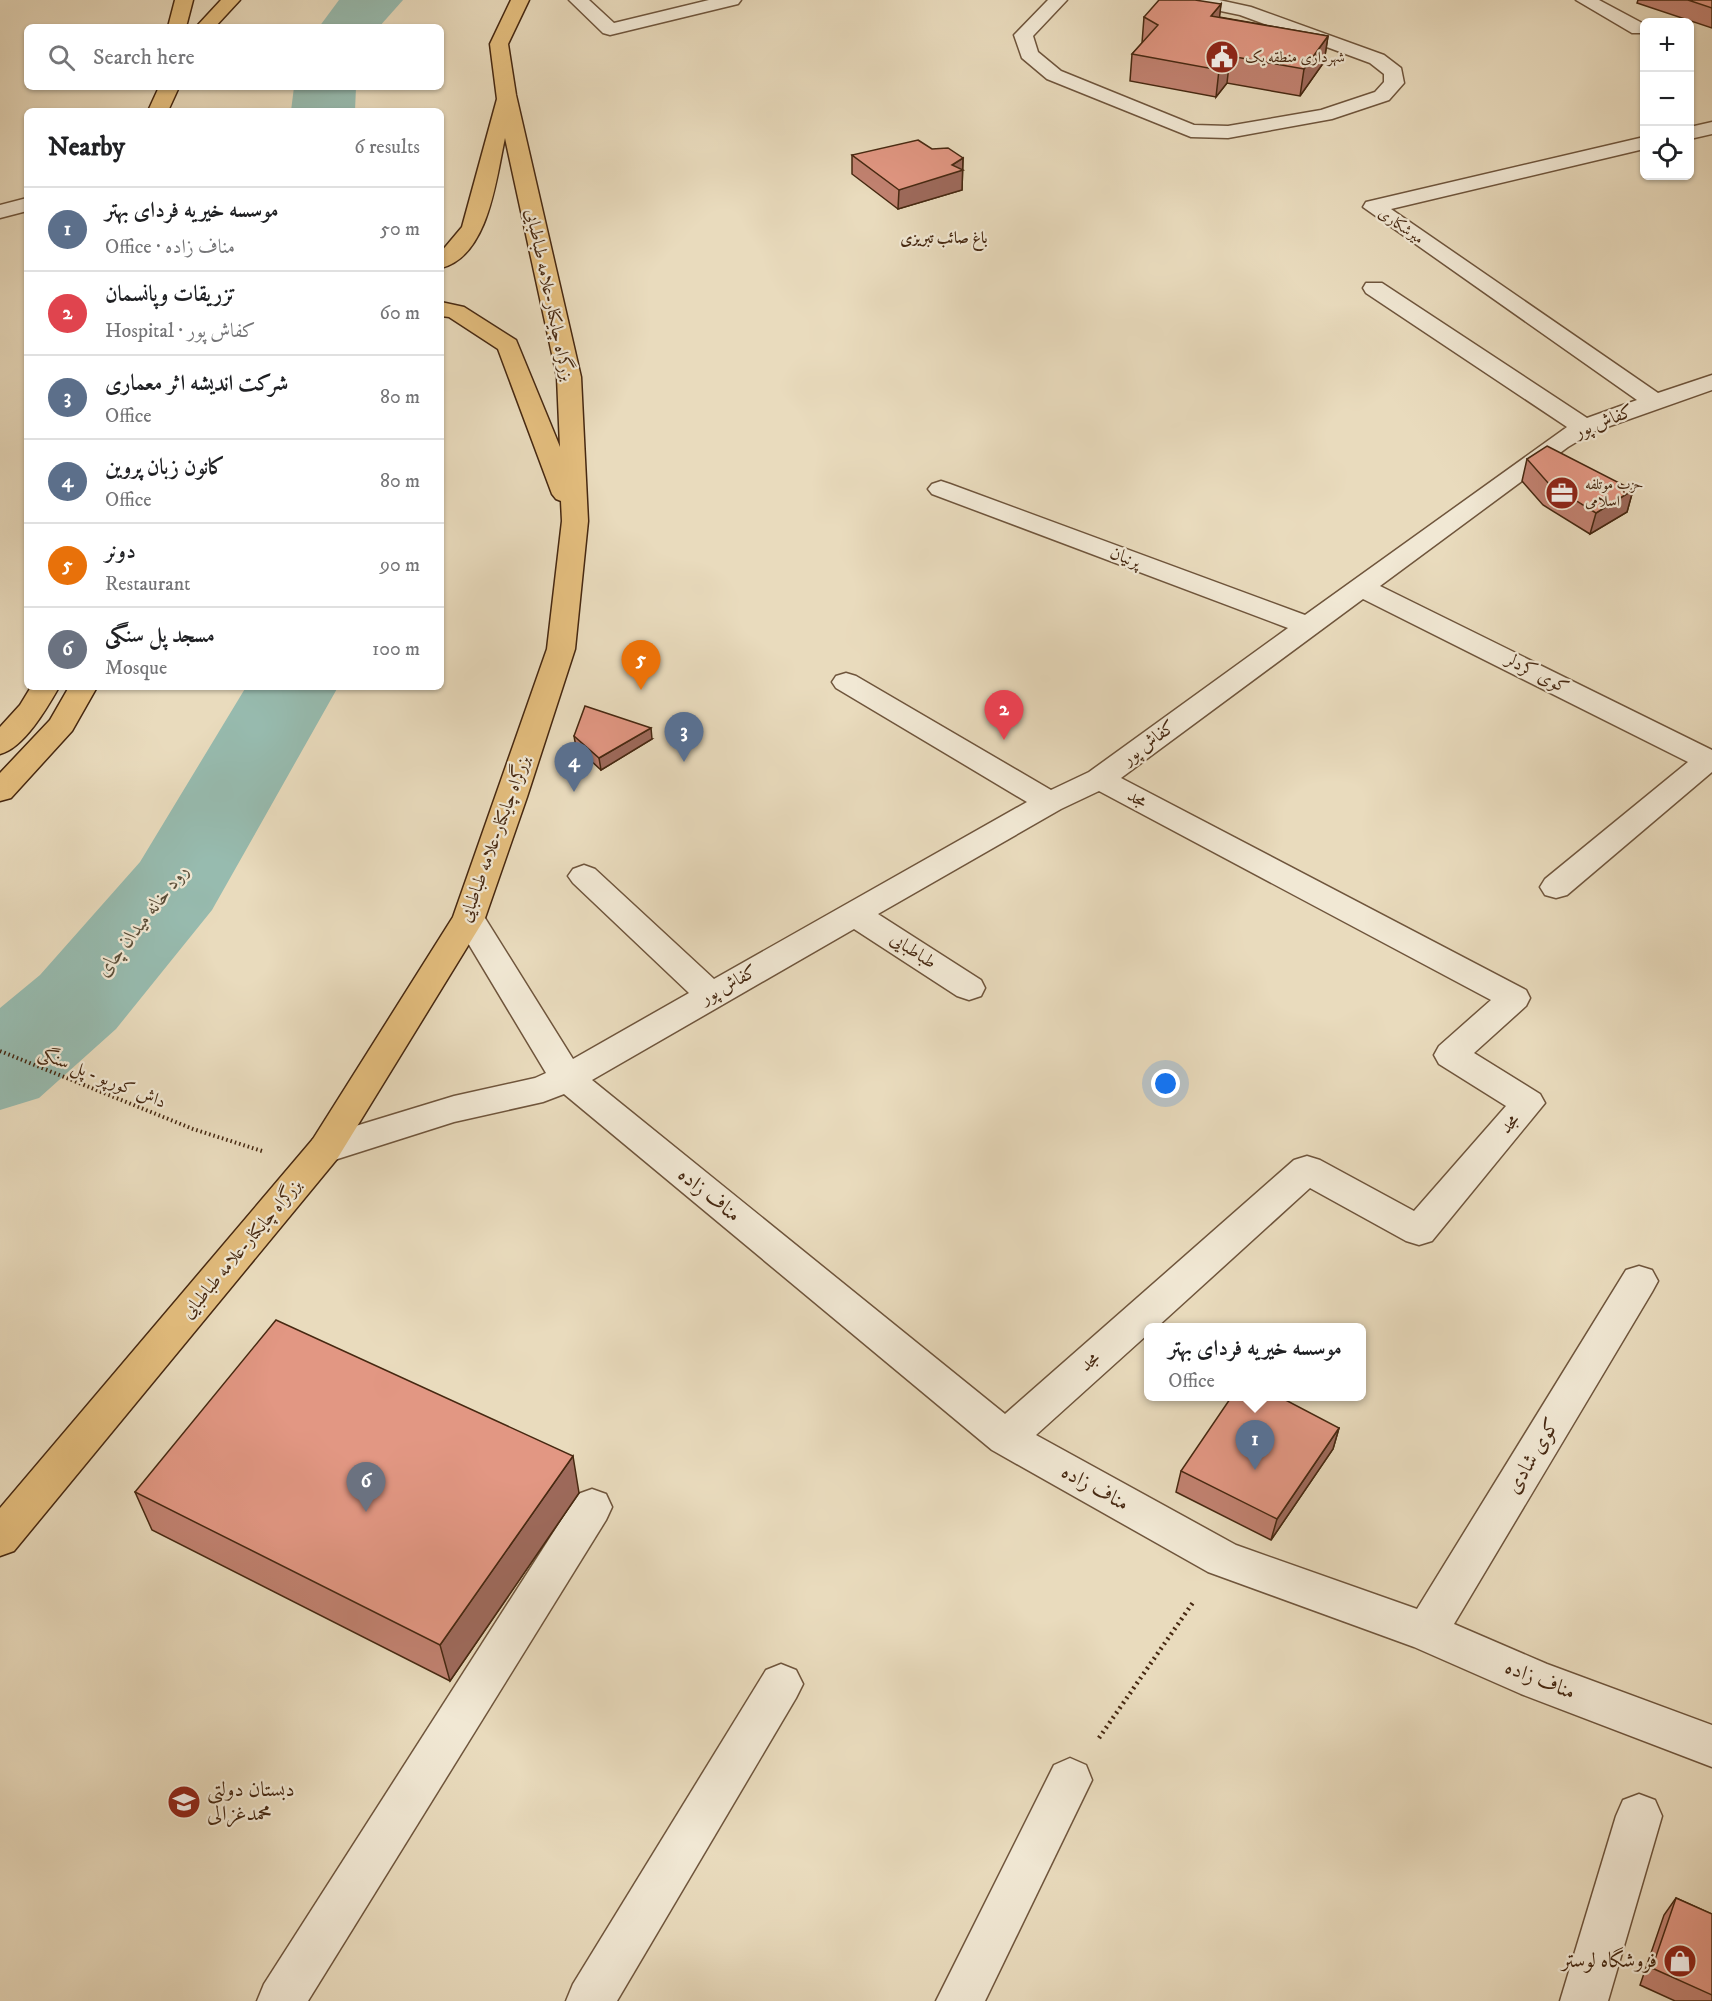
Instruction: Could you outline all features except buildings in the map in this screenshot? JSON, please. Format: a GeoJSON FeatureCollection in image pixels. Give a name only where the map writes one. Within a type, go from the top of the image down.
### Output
{"type":"FeatureCollection","features":[{"type":"Feature","properties":{"kind":"highway"},"geometry":{"type":"LineString","coordinates":[[178,24],[184,0]]}},
{"type":"Feature","properties":{"kind":"highway"},"geometry":{"type":"LineString","coordinates":[[208,24],[231,0]]}},
{"type":"Feature","properties":{"kind":"highway","name":"بزرگراه چایکنار-علامه طباطبایی"},"geometry":{"type":"LineString","coordinates":[[0,1538],[318,1158],[470,918],[561,649],[575,521],[569,376],[506,95],[499,44],[520,0]]}},
{"type":"Feature","properties":{"kind":"highway"},"geometry":{"type":"LineString","coordinates":[[158,108],[162,90]]}},
{"type":"Feature","properties":{"kind":"highway"},"geometry":{"type":"LineString","coordinates":[[159,108],[168,90]]}},
{"type":"Feature","properties":{"kind":"highway"},"geometry":{"type":"LineString","coordinates":[[444,259],[450,256],[473,228],[506,95]]}},
{"type":"Feature","properties":{"kind":"highway"},"geometry":{"type":"LineString","coordinates":[[444,310],[456,312],[508,345],[575,521]]}},
{"type":"Feature","properties":{"kind":"highway"},"geometry":{"type":"LineString","coordinates":[[0,744],[31,710],[43,690]]}},
{"type":"Feature","properties":{"kind":"highway"},"geometry":{"type":"LineString","coordinates":[[0,791],[62,725],[81,690]]}},
{"type":"Feature","properties":{"kind":"street"},"geometry":{"type":"LineString","coordinates":[[578,0],[610,29],[732,0]]}},
{"type":"Feature","properties":{"kind":"street"},"geometry":{"type":"LineString","coordinates":[[1058,0],[1023,35],[1029,54],[1054,75],[1115,102],[1191,131],[1228,132],[1325,115],[1382,96],[1394,83],[1394,72],[1377,58],[1245,11],[1193,0]]}},
{"type":"Feature","properties":{"kind":"street"},"geometry":{"type":"LineString","coordinates":[[1585,0],[1639,29]]}},
{"type":"Feature","properties":{"kind":"street"},"geometry":{"type":"LineString","coordinates":[[1694,132],[1712,128]]}},
{"type":"Feature","properties":{"kind":"street","name":"میرشکاری"},"geometry":{"type":"LineString","coordinates":[[1640,144],[1374,207],[1656,402]]}},
{"type":"Feature","properties":{"kind":"street"},"geometry":{"type":"LineString","coordinates":[[0,212],[24,205]]}},
{"type":"Feature","properties":{"kind":"street"},"geometry":{"type":"LineString","coordinates":[[1374,288],[1584,427]]}},
{"type":"Feature","properties":{"kind":"street","name":"کفاش پور"},"geometry":{"type":"LineString","coordinates":[[318,1158],[454,1109],[543,1089],[567,1078],[856,915],[1050,802],[1100,779],[1559,442],[1584,427],[1710,384]]}},
{"type":"Feature","properties":{"kind":"street","name":"پرنیان"},"geometry":{"type":"LineString","coordinates":[[941,489],[1309,626]]}},
{"type":"Feature","properties":{"kind":"street","name":"کوی کردلر"},"geometry":{"type":"LineString","coordinates":[[1361,586],[1710,761]]}},
{"type":"Feature","properties":{"kind":"street"},"geometry":{"type":"LineString","coordinates":[[846,682],[1050,802]]}},
{"type":"Feature","properties":{"kind":"street"},"geometry":{"type":"LineString","coordinates":[[1556,888],[1710,761]]}},
{"type":"Feature","properties":{"kind":"street","name":"مجد"},"geometry":{"type":"LineString","coordinates":[[1006,1438],[1307,1170],[1419,1231],[1528,1103],[1451,1055],[1514,998],[1100,779]]}},
{"type":"Feature","properties":{"kind":"street"},"geometry":{"type":"LineString","coordinates":[[584,876],[711,995]]}},
{"type":"Feature","properties":{"kind":"street","name":"طباطبایی"},"geometry":{"type":"LineString","coordinates":[[856,915],[969,988]]}},
{"type":"Feature","properties":{"kind":"street","name":"مناف زاده"},"geometry":{"type":"LineString","coordinates":[[470,918],[567,1078],[1006,1438],[1223,1558],[1426,1632],[1536,1680],[1712,1746]]}},
{"type":"Feature","properties":{"kind":"street","name":"کوی شادی"},"geometry":{"type":"LineString","coordinates":[[1426,1632],[1639,1281]]}},
{"type":"Feature","properties":{"kind":"street"},"geometry":{"type":"LineString","coordinates":[[281,2001],[592,1508]]}},
{"type":"Feature","properties":{"kind":"street"},"geometry":{"type":"LineString","coordinates":[[590,2001],[781,1684]]}},
{"type":"Feature","properties":{"kind":"street"},"geometry":{"type":"LineString","coordinates":[[960,2001],[1071,1780]]}},
{"type":"Feature","properties":{"kind":"street"},"geometry":{"type":"LineString","coordinates":[[1584,2001],[1639,1816]]}},
{"type":"Feature","properties":{"kind":"path","name":"داش کورپو - پل سنگی"},"geometry":{"type":"LineString","coordinates":[[0,1051],[193,1129],[318,1158]]}},
{"type":"Feature","properties":{"kind":"path"},"geometry":{"type":"LineString","coordinates":[[1071,1780],[1223,1558]]}},
{"type":"Feature","properties":{"kind":"waterway","name":"رود خانه میدان چای"},"geometry":{"type":"LineString","coordinates":[[350,24],[374,0]]}},
{"type":"Feature","properties":{"kind":"waterway","name":"رود خانه میدان چای"},"geometry":{"type":"LineString","coordinates":[[323,108],[325,90]]}},
{"type":"Feature","properties":{"kind":"waterway","name":"رود خانه میدان چای"},"geometry":{"type":"LineString","coordinates":[[0,1069],[78,1002],[176,886],[290,690]]}},
{"type":"Feature","properties":{"kind":"place","name":"شهرداری منطقه یک"},"geometry":{"type":"Point","coordinates":[1222,57]}},
{"type":"Feature","properties":{"kind":"place","name":"حزب موتلفه اسلامی"},"geometry":{"type":"Point","coordinates":[1562,493]}},
{"type":"Feature","properties":{"kind":"place","name":"دونر"},"geometry":{"type":"Point","coordinates":[641,690]}},
{"type":"Feature","properties":{"kind":"place","name":"تزریقات وپانسمان"},"geometry":{"type":"Point","coordinates":[1004,740]}},
{"type":"Feature","properties":{"kind":"place","name":"شرکت اندیشه اثر معماری"},"geometry":{"type":"Point","coordinates":[684,762]}},
{"type":"Feature","properties":{"kind":"place","name":"کانون زبان پروین"},"geometry":{"type":"Point","coordinates":[574,792]}},
{"type":"Feature","properties":{"kind":"place","name":"موسسه خیریه فردای بهتر"},"geometry":{"type":"Point","coordinates":[1255,1470]}},
{"type":"Feature","properties":{"kind":"place","name":"مسجد پل سنگی"},"geometry":{"type":"Point","coordinates":[366,1512]}},
{"type":"Feature","properties":{"kind":"place","name":"دبستان دولتی محمدغزالی"},"geometry":{"type":"Point","coordinates":[184,1802]}},
{"type":"Feature","properties":{"kind":"place","name":"فروشگاه لوستر"},"geometry":{"type":"Point","coordinates":[1680,1961]}},
{"type":"Feature","properties":{"kind":"district","name":"باغ صائب تبریزی"},"geometry":{"type":"Point","coordinates":[944,238]}}]}
